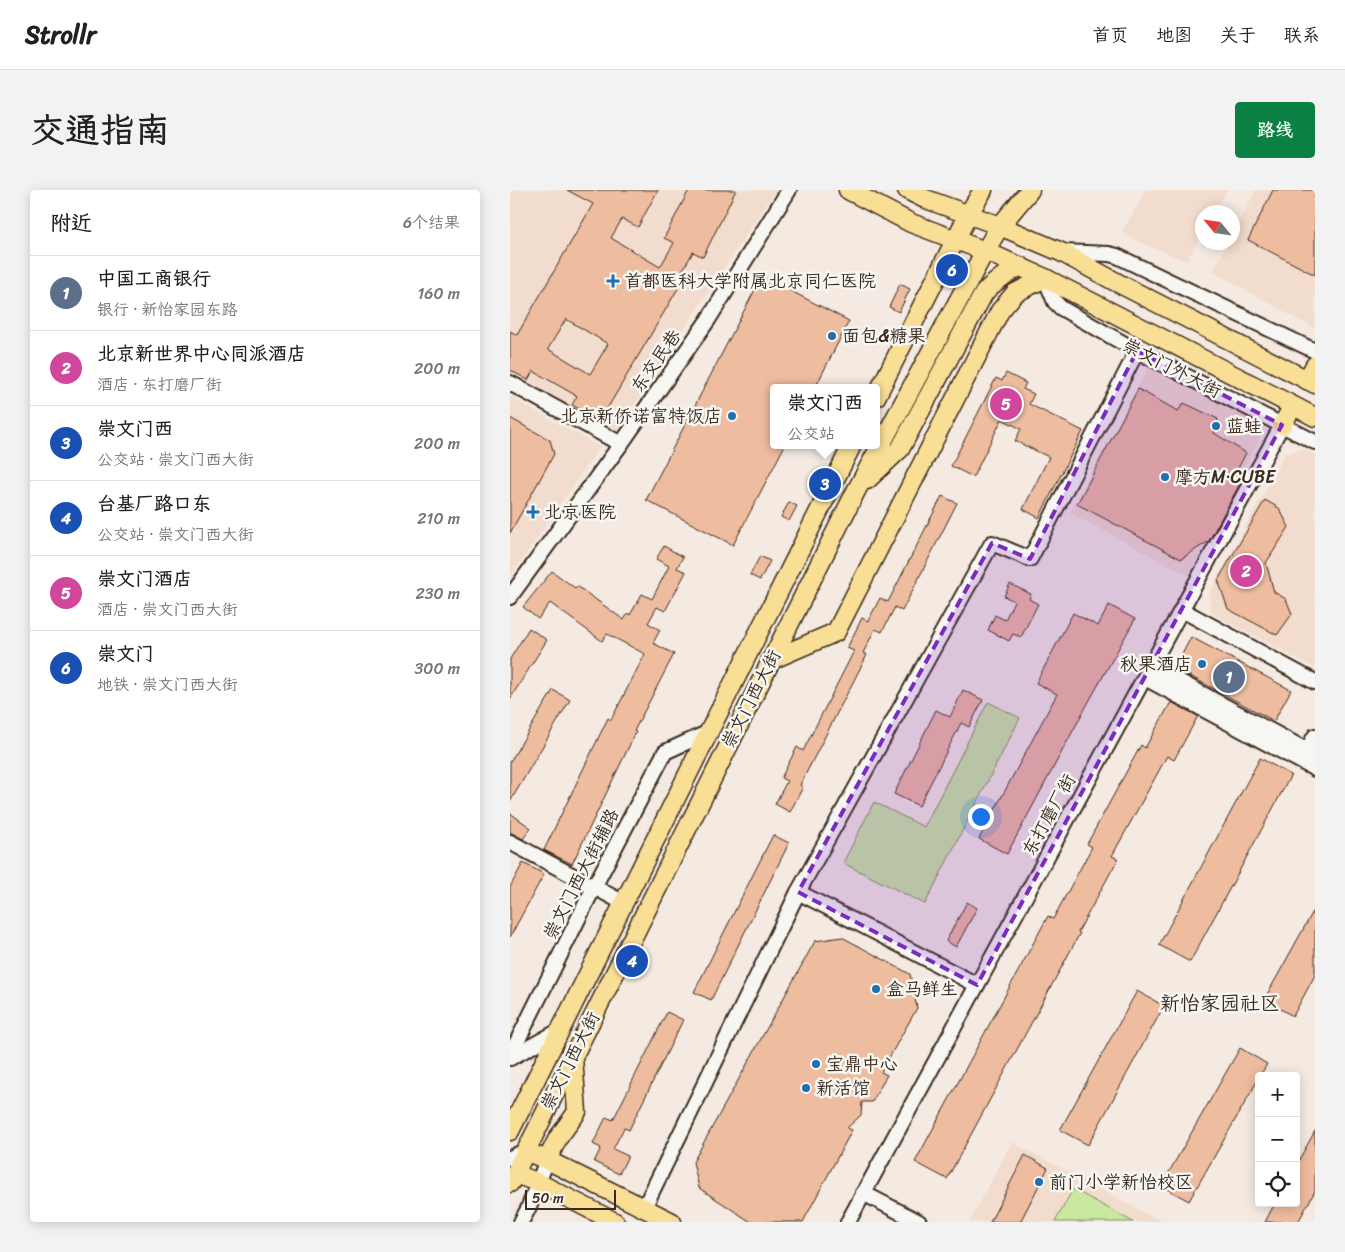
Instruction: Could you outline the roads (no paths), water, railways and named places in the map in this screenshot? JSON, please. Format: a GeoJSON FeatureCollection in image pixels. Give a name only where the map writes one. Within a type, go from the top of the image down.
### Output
{"type":"FeatureCollection","features":[{"type":"Feature","properties":{"kind":"main road","name":"崇文门外大街"},"geometry":{"type":"LineString","coordinates":[[848,190],[911,223],[985,251],[1045,278],[1315,417]]}},
{"type":"Feature","properties":{"kind":"main road"},"geometry":{"type":"LineString","coordinates":[[907,190],[1061,252],[1116,282],[1312,376]]}},
{"type":"Feature","properties":{"kind":"main road"},"geometry":{"type":"LineString","coordinates":[[968,215],[970,190]]}},
{"type":"Feature","properties":{"kind":"main road"},"geometry":{"type":"LineString","coordinates":[[880,389],[955,239],[983,190]]}},
{"type":"Feature","properties":{"kind":"main road","name":"崇文门西大街"},"geometry":{"type":"LineString","coordinates":[[880,446],[985,251],[1000,226],[1030,190]]}},
{"type":"Feature","properties":{"kind":"main road"},"geometry":{"type":"LineString","coordinates":[[856,491],[900,449],[984,293],[999,279],[1020,266]]}},
{"type":"Feature","properties":{"kind":"main road"},"geometry":{"type":"LineString","coordinates":[[771,660],[836,632],[1000,311],[1014,293],[1045,278]]}},
{"type":"Feature","properties":{"kind":"main road"},"geometry":{"type":"LineString","coordinates":[[1282,425],[1293,406]]}},
{"type":"Feature","properties":{"kind":"main road","name":"崇文门西大街"},"geometry":{"type":"LineString","coordinates":[[510,1130],[850,449]]}},
{"type":"Feature","properties":{"kind":"main road","name":"崇文门西大街"},"geometry":{"type":"LineString","coordinates":[[514,1167],[573,1056],[879,449]]}},
{"type":"Feature","properties":{"kind":"main road"},"geometry":{"type":"LineString","coordinates":[[546,1160],[558,1138],[578,1112],[573,1056]]}},
{"type":"Feature","properties":{"kind":"main road"},"geometry":{"type":"LineString","coordinates":[[514,1167],[546,1160],[672,1222]]}},
{"type":"Feature","properties":{"kind":"main road"},"geometry":{"type":"LineString","coordinates":[[514,1167],[537,1182],[615,1222]]}},
{"type":"Feature","properties":{"kind":"street","name":"东交民巷"},"geometry":{"type":"LineString","coordinates":[[510,597],[708,320],[789,190]]}},
{"type":"Feature","properties":{"kind":"street"},"geometry":{"type":"LineString","coordinates":[[1061,252],[1117,256],[1315,351]]}},
{"type":"Feature","properties":{"kind":"street","name":"崇文门外大街"},"geometry":{"type":"LineString","coordinates":[[1045,278],[1055,302],[1061,308],[1137,351],[1315,442]]}},
{"type":"Feature","properties":{"kind":"street"},"geometry":{"type":"LineString","coordinates":[[644,1208],[798,892],[992,543],[1030,560],[1137,351]]}},
{"type":"Feature","properties":{"kind":"street"},"geometry":{"type":"LineString","coordinates":[[510,383],[621,444]]}},
{"type":"Feature","properties":{"kind":"street","name":"东打磨厂街"},"geometry":{"type":"LineString","coordinates":[[848,1222],[1282,425]]}},
{"type":"Feature","properties":{"kind":"street"},"geometry":{"type":"LineString","coordinates":[[1182,610],[1315,682]]}},
{"type":"Feature","properties":{"kind":"street"},"geometry":{"type":"LineString","coordinates":[[1148,672],[1307,756],[1315,769]]}},
{"type":"Feature","properties":{"kind":"street","name":"崇文门西大街辅路"},"geometry":{"type":"LineString","coordinates":[[510,1057],[594,887],[665,752],[708,732]]}},
{"type":"Feature","properties":{"kind":"street"},"geometry":{"type":"LineString","coordinates":[[1307,756],[1315,736]]}},
{"type":"Feature","properties":{"kind":"street"},"geometry":{"type":"LineString","coordinates":[[510,842],[624,902]]}},
{"type":"Feature","properties":{"kind":"street"},"geometry":{"type":"LineString","coordinates":[[798,892],[977,985]]}},
{"type":"Feature","properties":{"kind":"street"},"geometry":{"type":"LineString","coordinates":[[510,1057],[559,1031]]}},
{"type":"Feature","properties":{"kind":"street"},"geometry":{"type":"LineString","coordinates":[[521,1222],[546,1160]]}},
{"type":"Feature","properties":{"kind":"street"},"geometry":{"type":"LineString","coordinates":[[863,1193],[919,1222]]}},
{"type":"Feature","properties":{"kind":"place","name":"崇文门"},"geometry":{"type":"Point","coordinates":[952,270]}},
{"type":"Feature","properties":{"kind":"place","name":"首都医科大学附属北京同仁医院"},"geometry":{"type":"Point","coordinates":[613,281]}},
{"type":"Feature","properties":{"kind":"place","name":"面包&糖果"},"geometry":{"type":"Point","coordinates":[832,336]}},
{"type":"Feature","properties":{"kind":"place","name":"崇文门酒店"},"geometry":{"type":"Point","coordinates":[1006,404]}},
{"type":"Feature","properties":{"kind":"place","name":"北京新侨诺富特饭店"},"geometry":{"type":"Point","coordinates":[732,416]}},
{"type":"Feature","properties":{"kind":"place","name":"蓝蛙"},"geometry":{"type":"Point","coordinates":[1216,426]}},
{"type":"Feature","properties":{"kind":"place","name":"摩方M·CUBE"},"geometry":{"type":"Point","coordinates":[1165,477]}},
{"type":"Feature","properties":{"kind":"place","name":"崇文门西"},"geometry":{"type":"Point","coordinates":[825,484]}},
{"type":"Feature","properties":{"kind":"place","name":"北京医院"},"geometry":{"type":"Point","coordinates":[533,512]}},
{"type":"Feature","properties":{"kind":"place","name":"北京新世界中心同派酒店"},"geometry":{"type":"Point","coordinates":[1246,571]}},
{"type":"Feature","properties":{"kind":"place","name":"秋果酒店"},"geometry":{"type":"Point","coordinates":[1202,664]}},
{"type":"Feature","properties":{"kind":"place","name":"中国工商银行"},"geometry":{"type":"Point","coordinates":[1229,677]}},
{"type":"Feature","properties":{"kind":"place","name":"台基厂路口东"},"geometry":{"type":"Point","coordinates":[632,961]}},
{"type":"Feature","properties":{"kind":"place","name":"盒马鲜生"},"geometry":{"type":"Point","coordinates":[876,989]}},
{"type":"Feature","properties":{"kind":"place","name":"宝鼎中心"},"geometry":{"type":"Point","coordinates":[816,1064]}},
{"type":"Feature","properties":{"kind":"place","name":"新活馆"},"geometry":{"type":"Point","coordinates":[806,1088]}},
{"type":"Feature","properties":{"kind":"place","name":"前门小学新怡校区"},"geometry":{"type":"Point","coordinates":[1039,1182]}},
{"type":"Feature","properties":{"kind":"district","name":"新怡家园社区"},"geometry":{"type":"Point","coordinates":[1220,1003]}}]}
